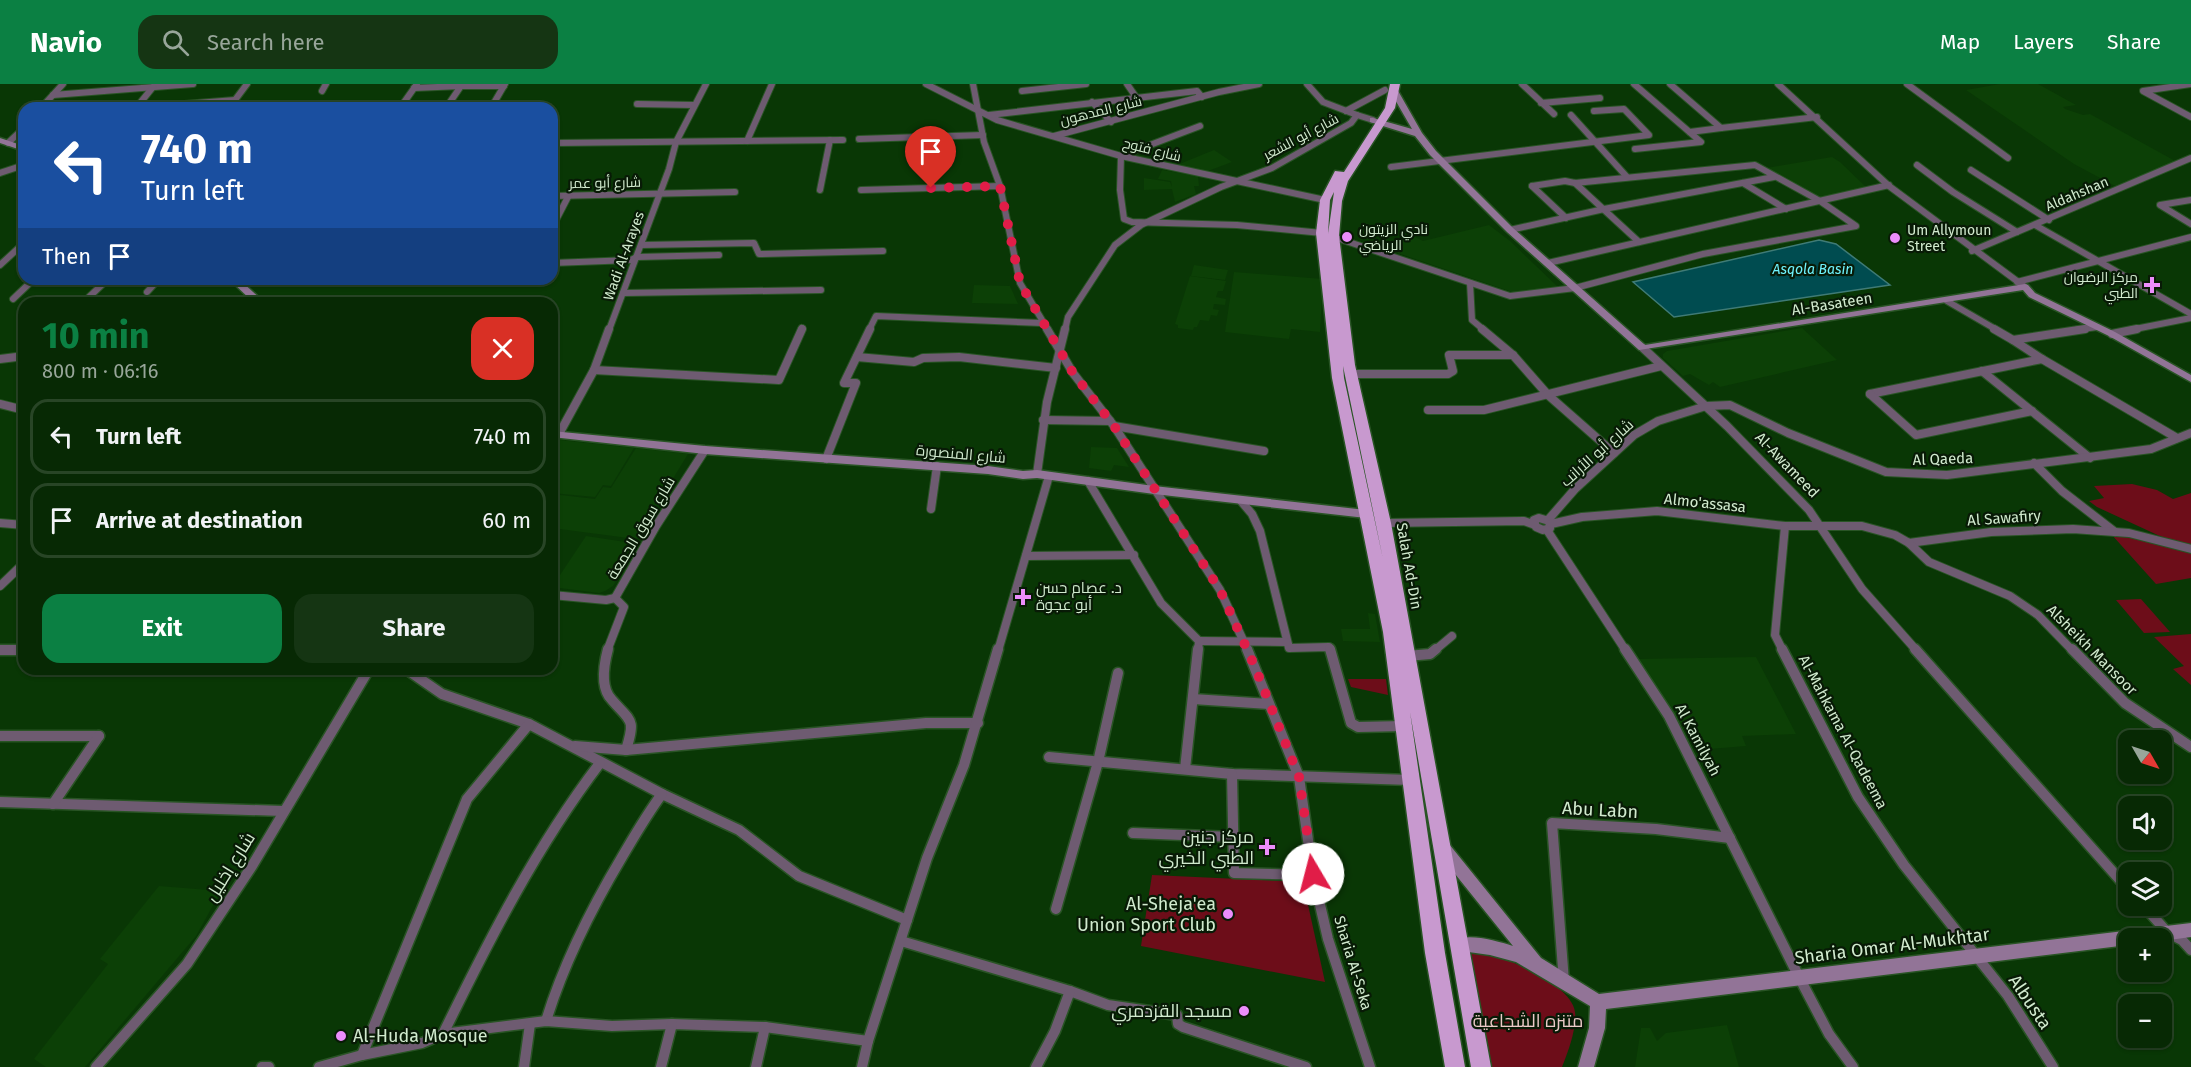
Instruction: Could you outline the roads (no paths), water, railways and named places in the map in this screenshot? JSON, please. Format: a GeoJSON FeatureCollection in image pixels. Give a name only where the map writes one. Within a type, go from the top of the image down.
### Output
{"type":"FeatureCollection","features":[{"type":"Feature","properties":{"kind":"highway","name":"Salah Ad-Din"},"geometry":{"type":"LineString","coordinates":[[1390,87],[1390,108],[1334,180],[1325,200],[1338,378],[1407,656],[1444,849],[1481,1067]]}},
{"type":"Feature","properties":{"kind":"highway","name":"Salah Ad-Din"},"geometry":{"type":"LineString","coordinates":[[1378,121],[1343,181],[1328,235],[1391,632],[1435,953],[1455,1067]]}},
{"type":"Feature","properties":{"kind":"main road","name":"Al-Awameed"},"geometry":{"type":"LineString","coordinates":[[1390,87],[1418,134],[1442,161],[1510,230],[1643,348]]}},
{"type":"Feature","properties":{"kind":"main road"},"geometry":{"type":"LineString","coordinates":[[1378,121],[1418,134]]}},
{"type":"Feature","properties":{"kind":"main road"},"geometry":{"type":"LineString","coordinates":[[2021,284],[2032,295],[2114,334]]}},
{"type":"Feature","properties":{"kind":"main road"},"geometry":{"type":"LineString","coordinates":[[2021,284],[2191,377]]}},
{"type":"Feature","properties":{"kind":"main road","name":"Al-Basateen"},"geometry":{"type":"LineString","coordinates":[[1643,348],[1947,301],[2021,284]]}},
{"type":"Feature","properties":{"kind":"main road"},"geometry":{"type":"LineString","coordinates":[[240,285],[254,297]]}},
{"type":"Feature","properties":{"kind":"main road","name":"شارع المنصورة"},"geometry":{"type":"LineString","coordinates":[[558,434],[705,450],[988,470],[1373,520]]}},
{"type":"Feature","properties":{"kind":"main road"},"geometry":{"type":"LineString","coordinates":[[1444,849],[1537,964]]}},
{"type":"Feature","properties":{"kind":"main road","name":"Sharia Omar Al-Mukhtar"},"geometry":{"type":"LineString","coordinates":[[2172,932],[2191,930]]}},
{"type":"Feature","properties":{"kind":"main road","name":"Sharia Omar Al-Mukhtar"},"geometry":{"type":"LineString","coordinates":[[1598,1002],[2118,938]]}},
{"type":"Feature","properties":{"kind":"main road"},"geometry":{"type":"LineString","coordinates":[[1460,945],[1503,950],[1537,964],[1598,1002],[1598,1028],[1586,1067]]}},
{"type":"Feature","properties":{"kind":"street"},"geometry":{"type":"LineString","coordinates":[[47,102],[63,84]]}},
{"type":"Feature","properties":{"kind":"street"},"geometry":{"type":"LineString","coordinates":[[103,91],[108,84]]}},
{"type":"Feature","properties":{"kind":"street"},"geometry":{"type":"LineString","coordinates":[[53,95],[193,84]]}},
{"type":"Feature","properties":{"kind":"street"},"geometry":{"type":"LineString","coordinates":[[211,102],[236,100],[247,84]]}},
{"type":"Feature","properties":{"kind":"street"},"geometry":{"type":"LineString","coordinates":[[322,91],[327,84]]}},
{"type":"Feature","properties":{"kind":"street","name":"Wadi Al-Arayes"},"geometry":{"type":"LineString","coordinates":[[558,429],[594,370],[637,257],[676,142],[706,84]]}},
{"type":"Feature","properties":{"kind":"street"},"geometry":{"type":"LineString","coordinates":[[747,141],[771,84]]}},
{"type":"Feature","properties":{"kind":"street","name":"شارع فتوح"},"geometry":{"type":"LineString","coordinates":[[926,84],[989,115],[1120,156],[1325,200]]}},
{"type":"Feature","properties":{"kind":"street","name":"Sharia Al-Seka"},"geometry":{"type":"LineString","coordinates":[[973,84],[983,135],[1000,186],[1020,283],[1073,373],[1112,423],[1220,590],[1299,777],[1313,874],[1328,939],[1370,1067]]}},
{"type":"Feature","properties":{"kind":"street"},"geometry":{"type":"LineString","coordinates":[[1022,91],[1086,84]]}},
{"type":"Feature","properties":{"kind":"street"},"geometry":{"type":"LineString","coordinates":[[1127,84],[1136,97]]}},
{"type":"Feature","properties":{"kind":"street"},"geometry":{"type":"LineString","coordinates":[[1210,84],[1219,92]]}},
{"type":"Feature","properties":{"kind":"street","name":"شارع المدهون"},"geometry":{"type":"LineString","coordinates":[[1054,136],[1219,92],[1259,84]]}},
{"type":"Feature","properties":{"kind":"street"},"geometry":{"type":"LineString","coordinates":[[1307,84],[1323,102],[1357,115]]}},
{"type":"Feature","properties":{"kind":"street"},"geometry":{"type":"LineString","coordinates":[[1522,84],[1554,114]]}},
{"type":"Feature","properties":{"kind":"street"},"geometry":{"type":"LineString","coordinates":[[1634,84],[1701,142],[1635,149]]}},
{"type":"Feature","properties":{"kind":"street"},"geometry":{"type":"LineString","coordinates":[[1670,84],[1721,128]]}},
{"type":"Feature","properties":{"kind":"street"},"geometry":{"type":"LineString","coordinates":[[1778,84],[1817,117],[1889,185],[1972,251],[2021,284],[2191,237]]}},
{"type":"Feature","properties":{"kind":"street"},"geometry":{"type":"LineString","coordinates":[[1907,84],[2008,158]]}},
{"type":"Feature","properties":{"kind":"street"},"geometry":{"type":"LineString","coordinates":[[2191,84],[2144,91],[2191,117]]}},
{"type":"Feature","properties":{"kind":"street"},"geometry":{"type":"LineString","coordinates":[[404,102],[416,86],[504,85]]}},
{"type":"Feature","properties":{"kind":"street"},"geometry":{"type":"LineString","coordinates":[[494,102],[504,85]]}},
{"type":"Feature","properties":{"kind":"street"},"geometry":{"type":"LineString","coordinates":[[140,102],[153,86]]}},
{"type":"Feature","properties":{"kind":"street"},"geometry":{"type":"LineString","coordinates":[[450,102],[461,86]]}},
{"type":"Feature","properties":{"kind":"street"},"geometry":{"type":"LineString","coordinates":[[1346,111],[1390,87]]}},
{"type":"Feature","properties":{"kind":"street"},"geometry":{"type":"LineString","coordinates":[[989,115],[1197,91],[1202,97]]}},
{"type":"Feature","properties":{"kind":"street"},"geometry":{"type":"LineString","coordinates":[[1541,103],[1600,98]]}},
{"type":"Feature","properties":{"kind":"street"},"geometry":{"type":"LineString","coordinates":[[1092,102],[1111,122]]}},
{"type":"Feature","properties":{"kind":"street"},"geometry":{"type":"LineString","coordinates":[[637,104],[694,105]]}},
{"type":"Feature","properties":{"kind":"street"},"geometry":{"type":"LineString","coordinates":[[1594,111],[1624,109],[1663,147]]}},
{"type":"Feature","properties":{"kind":"street","name":"شارع أبو الشعر"},"geometry":{"type":"LineString","coordinates":[[862,1067],[868,1041],[927,858],[978,723],[1026,556],[1045,476],[1043,420],[1068,317],[1107,255],[1127,235],[1150,220],[1161,218],[1236,180],[1272,168],[1351,123],[1357,115],[1378,121]]}},
{"type":"Feature","properties":{"kind":"street"},"geometry":{"type":"LineString","coordinates":[[1571,115],[1628,177]]}},
{"type":"Feature","properties":{"kind":"street"},"geometry":{"type":"LineString","coordinates":[[1690,132],[1817,117]]}},
{"type":"Feature","properties":{"kind":"street"},"geometry":{"type":"LineString","coordinates":[[1200,126],[1120,156],[1123,217],[1132,222],[1150,220],[1328,235],[1510,296],[1575,288],[1704,254],[1856,226],[1820,201],[1755,165],[1575,183],[1565,181],[1532,186],[1566,218]]}},
{"type":"Feature","properties":{"kind":"street"},"geometry":{"type":"LineString","coordinates":[[859,139],[983,135]]}},
{"type":"Feature","properties":{"kind":"street"},"geometry":{"type":"LineString","coordinates":[[1391,167],[1649,135]]}},
{"type":"Feature","properties":{"kind":"street"},"geometry":{"type":"LineString","coordinates":[[820,190],[830,140]]}},
{"type":"Feature","properties":{"kind":"street"},"geometry":{"type":"LineString","coordinates":[[558,143],[843,140]]}},
{"type":"Feature","properties":{"kind":"street","name":"Aldahshan"},"geometry":{"type":"LineString","coordinates":[[1972,251],[2191,158]]}},
{"type":"Feature","properties":{"kind":"street"},"geometry":{"type":"LineString","coordinates":[[1917,165],[1953,192],[2017,232]]}},
{"type":"Feature","properties":{"kind":"street"},"geometry":{"type":"LineString","coordinates":[[0,173],[18,167]]}},
{"type":"Feature","properties":{"kind":"street"},"geometry":{"type":"LineString","coordinates":[[1971,170],[2049,219]]}},
{"type":"Feature","properties":{"kind":"street"},"geometry":{"type":"LineString","coordinates":[[1510,230],[1604,209],[1775,177]]}},
{"type":"Feature","properties":{"kind":"street"},"geometry":{"type":"LineString","coordinates":[[1575,183],[1639,242]]}},
{"type":"Feature","properties":{"kind":"street"},"geometry":{"type":"LineString","coordinates":[[1743,183],[1786,209]]}},
{"type":"Feature","properties":{"kind":"street"},"geometry":{"type":"LineString","coordinates":[[1548,262],[1889,185]]}},
{"type":"Feature","properties":{"kind":"street"},"geometry":{"type":"LineString","coordinates":[[861,190],[1000,186]]}},
{"type":"Feature","properties":{"kind":"street","name":"شارع أبو عمر"},"geometry":{"type":"LineString","coordinates":[[558,196],[735,192]]}},
{"type":"Feature","properties":{"kind":"street"},"geometry":{"type":"LineString","coordinates":[[558,216],[569,195]]}},
{"type":"Feature","properties":{"kind":"street"},"geometry":{"type":"LineString","coordinates":[[2191,200],[2160,205],[2191,224]]}},
{"type":"Feature","properties":{"kind":"street"},"geometry":{"type":"LineString","coordinates":[[2035,225],[2191,316]]}},
{"type":"Feature","properties":{"kind":"street"},"geometry":{"type":"LineString","coordinates":[[641,245],[754,243],[759,254],[883,251]]}},
{"type":"Feature","properties":{"kind":"street"},"geometry":{"type":"LineString","coordinates":[[0,265],[18,248]]}},
{"type":"Feature","properties":{"kind":"street"},"geometry":{"type":"LineString","coordinates":[[558,263],[631,260],[637,257],[719,255]]}},
{"type":"Feature","properties":{"kind":"street"},"geometry":{"type":"LineString","coordinates":[[1470,283],[1472,320],[1513,355],[1548,395],[1614,453]]}},
{"type":"Feature","properties":{"kind":"street"},"geometry":{"type":"LineString","coordinates":[[13,299],[28,285]]}},
{"type":"Feature","properties":{"kind":"street"},"geometry":{"type":"LineString","coordinates":[[89,297],[102,285]]}},
{"type":"Feature","properties":{"kind":"street"},"geometry":{"type":"LineString","coordinates":[[147,292],[153,285]]}},
{"type":"Feature","properties":{"kind":"street"},"geometry":{"type":"LineString","coordinates":[[624,293],[821,290]]}},
{"type":"Feature","properties":{"kind":"street"},"geometry":{"type":"LineString","coordinates":[[1947,301],[2177,438]]}},
{"type":"Feature","properties":{"kind":"street"},"geometry":{"type":"LineString","coordinates":[[826,459],[856,383],[844,383],[876,316],[1042,323]]}},
{"type":"Feature","properties":{"kind":"street"},"geometry":{"type":"LineString","coordinates":[[2114,334],[2191,316]]}},
{"type":"Feature","properties":{"kind":"street"},"geometry":{"type":"LineString","coordinates":[[2013,340],[2097,327]]}},
{"type":"Feature","properties":{"kind":"street"},"geometry":{"type":"LineString","coordinates":[[594,370],[779,380],[802,328]]}},
{"type":"Feature","properties":{"kind":"street","name":"Al-Awameed"},"geometry":{"type":"LineString","coordinates":[[1643,348],[1774,471],[1820,526],[1862,589],[2118,878]]}},
{"type":"Feature","properties":{"kind":"street"},"geometry":{"type":"LineString","coordinates":[[1351,374],[1448,374],[1453,371],[1449,355],[1513,355]]}},
{"type":"Feature","properties":{"kind":"street"},"geometry":{"type":"LineString","coordinates":[[0,359],[18,357]]}},
{"type":"Feature","properties":{"kind":"street"},"geometry":{"type":"LineString","coordinates":[[856,357],[914,362],[919,357],[949,357],[1030,362],[1056,368]]}},
{"type":"Feature","properties":{"kind":"street"},"geometry":{"type":"LineString","coordinates":[[2032,411],[1916,435],[1870,394],[2042,359]]}},
{"type":"Feature","properties":{"kind":"street"},"geometry":{"type":"LineString","coordinates":[[1428,410],[1484,410],[1662,366]]}},
{"type":"Feature","properties":{"kind":"street"},"geometry":{"type":"LineString","coordinates":[[1982,371],[2090,458]]}},
{"type":"Feature","properties":{"kind":"street"},"geometry":{"type":"LineString","coordinates":[[0,404],[18,408]]}},
{"type":"Feature","properties":{"kind":"street","name":"Al Qaeda"},"geometry":{"type":"LineString","coordinates":[[1706,406],[1730,405],[1788,433],[1886,472],[1947,475],[2090,458],[2151,449],[2191,433]]}},
{"type":"Feature","properties":{"kind":"street","name":"شارع أبو الأرانب"},"geometry":{"type":"LineString","coordinates":[[1549,524],[1575,489],[1634,435],[1658,421],[1706,406]]}},
{"type":"Feature","properties":{"kind":"street"},"geometry":{"type":"LineString","coordinates":[[1043,420],[1112,423],[1264,451]]}},
{"type":"Feature","properties":{"kind":"street","name":"شارع سوق الجمعة"},"geometry":{"type":"LineString","coordinates":[[626,750],[632,725],[628,712],[610,699],[603,672],[607,651],[624,608],[615,598],[656,526],[705,450]]}},
{"type":"Feature","properties":{"kind":"street"},"geometry":{"type":"LineString","coordinates":[[2034,463],[2062,491],[2115,532]]}},
{"type":"Feature","properties":{"kind":"street"},"geometry":{"type":"LineString","coordinates":[[931,509],[937,466]]}},
{"type":"Feature","properties":{"kind":"street"},"geometry":{"type":"LineString","coordinates":[[1090,484],[1161,603],[1198,641],[1287,642]]}},
{"type":"Feature","properties":{"kind":"street"},"geometry":{"type":"LineString","coordinates":[[1245,504],[1262,537],[1289,648],[1329,647],[1351,723],[1358,727],[1404,726]]}},
{"type":"Feature","properties":{"kind":"street","name":"Almo'assasa"},"geometry":{"type":"LineString","coordinates":[[1373,520],[1524,521],[1535,525],[1537,518],[1549,524],[1582,517],[1657,511],[1785,526],[1820,526]]}},
{"type":"Feature","properties":{"kind":"street"},"geometry":{"type":"LineString","coordinates":[[0,523],[18,524]]}},
{"type":"Feature","properties":{"kind":"street","name":"Al Kamilyah"},"geometry":{"type":"LineString","coordinates":[[1549,524],[1669,716],[1799,977],[1829,1034],[1853,1067]]}},
{"type":"Feature","properties":{"kind":"street","name":"Al-Mahkama Al-Qadeema"},"geometry":{"type":"LineString","coordinates":[[1785,526],[1775,634],[1858,797],[1904,865],[1977,956]]}},
{"type":"Feature","properties":{"kind":"street"},"geometry":{"type":"LineString","coordinates":[[1820,526],[1862,526],[1895,535],[1909,543]]}},
{"type":"Feature","properties":{"kind":"street","name":"Al Sawafiry"},"geometry":{"type":"LineString","coordinates":[[1909,543],[2004,529],[2036,528],[2130,533],[2191,549]]}},
{"type":"Feature","properties":{"kind":"street","name":"Alsheikh Mansoor"},"geometry":{"type":"LineString","coordinates":[[1909,543],[1929,562],[2010,596],[2038,615],[2125,703],[2191,747]]}},
{"type":"Feature","properties":{"kind":"street"},"geometry":{"type":"LineString","coordinates":[[1026,556],[1134,555]]}},
{"type":"Feature","properties":{"kind":"street"},"geometry":{"type":"LineString","coordinates":[[0,586],[18,569]]}},
{"type":"Feature","properties":{"kind":"street"},"geometry":{"type":"LineString","coordinates":[[558,596],[606,600],[615,598]]}},
{"type":"Feature","properties":{"kind":"street"},"geometry":{"type":"LineString","coordinates":[[1407,656],[1430,654],[1452,636]]}},
{"type":"Feature","properties":{"kind":"street"},"geometry":{"type":"LineString","coordinates":[[1185,769],[1198,641]]}},
{"type":"Feature","properties":{"kind":"street"},"geometry":{"type":"LineString","coordinates":[[0,650],[18,650]]}},
{"type":"Feature","properties":{"kind":"street"},"geometry":{"type":"LineString","coordinates":[[1056,909],[1098,762],[1118,673]]}},
{"type":"Feature","properties":{"kind":"street","name":"شارع إخليل"},"geometry":{"type":"LineString","coordinates":[[96,1067],[187,964],[252,866],[365,675]]}},
{"type":"Feature","properties":{"kind":"street"},"geometry":{"type":"LineString","coordinates":[[415,675],[442,694],[529,724],[600,763],[739,830],[799,876],[907,920]]}},
{"type":"Feature","properties":{"kind":"street"},"geometry":{"type":"LineString","coordinates":[[1193,699],[1269,704]]}},
{"type":"Feature","properties":{"kind":"street"},"geometry":{"type":"LineString","coordinates":[[566,745],[626,750],[926,723],[978,723]]}},
{"type":"Feature","properties":{"kind":"street"},"geometry":{"type":"LineString","coordinates":[[362,1055],[467,799],[529,724]]}},
{"type":"Feature","properties":{"kind":"street"},"geometry":{"type":"LineString","coordinates":[[0,736],[99,736],[53,804]]}},
{"type":"Feature","properties":{"kind":"street"},"geometry":{"type":"LineString","coordinates":[[1049,757],[1232,774],[1410,780]]}},
{"type":"Feature","properties":{"kind":"street"},"geometry":{"type":"LineString","coordinates":[[443,1034],[493,932],[577,792],[600,763]]}},
{"type":"Feature","properties":{"kind":"street"},"geometry":{"type":"LineString","coordinates":[[1232,774],[1234,873],[1313,874]]}},
{"type":"Feature","properties":{"kind":"street"},"geometry":{"type":"LineString","coordinates":[[546,1021],[558,984],[603,889],[651,808],[662,794]]}},
{"type":"Feature","properties":{"kind":"street"},"geometry":{"type":"LineString","coordinates":[[0,802],[283,811]]}},
{"type":"Feature","properties":{"kind":"street","name":"Abu Labn"},"geometry":{"type":"LineString","coordinates":[[1564,981],[1552,823],[1656,829],[1730,838]]}},
{"type":"Feature","properties":{"kind":"street"},"geometry":{"type":"LineString","coordinates":[[1133,833],[1233,837]]}},
{"type":"Feature","properties":{"kind":"street"},"geometry":{"type":"LineString","coordinates":[[2153,916],[2163,928]]}},
{"type":"Feature","properties":{"kind":"street"},"geometry":{"type":"LineString","coordinates":[[2172,935],[2182,940],[2191,950]]}},
{"type":"Feature","properties":{"kind":"street"},"geometry":{"type":"LineString","coordinates":[[901,941],[1070,990],[1108,1005],[1177,1015],[1178,1024],[1183,1028],[1306,1067]]}},
{"type":"Feature","properties":{"kind":"street","name":"Albusta"},"geometry":{"type":"LineString","coordinates":[[1977,956],[2008,996],[2053,1067]]}},
{"type":"Feature","properties":{"kind":"street"},"geometry":{"type":"LineString","coordinates":[[1035,1067],[1055,1030],[1070,990]]}},
{"type":"Feature","properties":{"kind":"street"},"geometry":{"type":"LineString","coordinates":[[319,1067],[362,1055],[422,1043],[443,1034],[546,1021],[612,1026],[672,1024],[765,1027],[868,1041]]}},
{"type":"Feature","properties":{"kind":"street"},"geometry":{"type":"LineString","coordinates":[[524,1067],[530,1024]]}},
{"type":"Feature","properties":{"kind":"street"},"geometry":{"type":"LineString","coordinates":[[661,1067],[672,1024]]}},
{"type":"Feature","properties":{"kind":"street"},"geometry":{"type":"LineString","coordinates":[[756,1067],[765,1027]]}},
{"type":"Feature","properties":{"kind":"street"},"geometry":{"type":"LineString","coordinates":[[262,1067],[269,1067]]}},
{"type":"Feature","properties":{"kind":"water","name":"Asqola Basin"},"geometry":{"type":"Polygon","coordinates":[[[1819,240],[1836,244],[1890,285],[1674,317],[1633,282],[1819,240]]]}},
{"type":"Feature","properties":{"kind":"place","name":"نادي الزيتون الرياضي"},"geometry":{"type":"Point","coordinates":[1347,237]}},
{"type":"Feature","properties":{"kind":"place","name":"Um Allymoun Street"},"geometry":{"type":"Point","coordinates":[1895,238]}},
{"type":"Feature","properties":{"kind":"place","name":"مركز الرضوان الطبي"},"geometry":{"type":"Point","coordinates":[2152,285]}},
{"type":"Feature","properties":{"kind":"place","name":"د. عصام حسن أبو عجوة"},"geometry":{"type":"Point","coordinates":[1023,597]}},
{"type":"Feature","properties":{"kind":"place","name":"مركز جنين الطبي الخيري"},"geometry":{"type":"Point","coordinates":[1267,847]}},
{"type":"Feature","properties":{"kind":"place","name":"Al-Sheja'ea Union Sport Club"},"geometry":{"type":"Point","coordinates":[1228,914]}},
{"type":"Feature","properties":{"kind":"place","name":"مسجد القزدمري"},"geometry":{"type":"Point","coordinates":[1244,1011]}},
{"type":"Feature","properties":{"kind":"place","name":"Al-Huda Mosque"},"geometry":{"type":"Point","coordinates":[341,1036]}},
{"type":"Feature","properties":{"kind":"park label","name":"متنزه الشجاعية"},"geometry":{"type":"Point","coordinates":[1528,1021]}}]}
